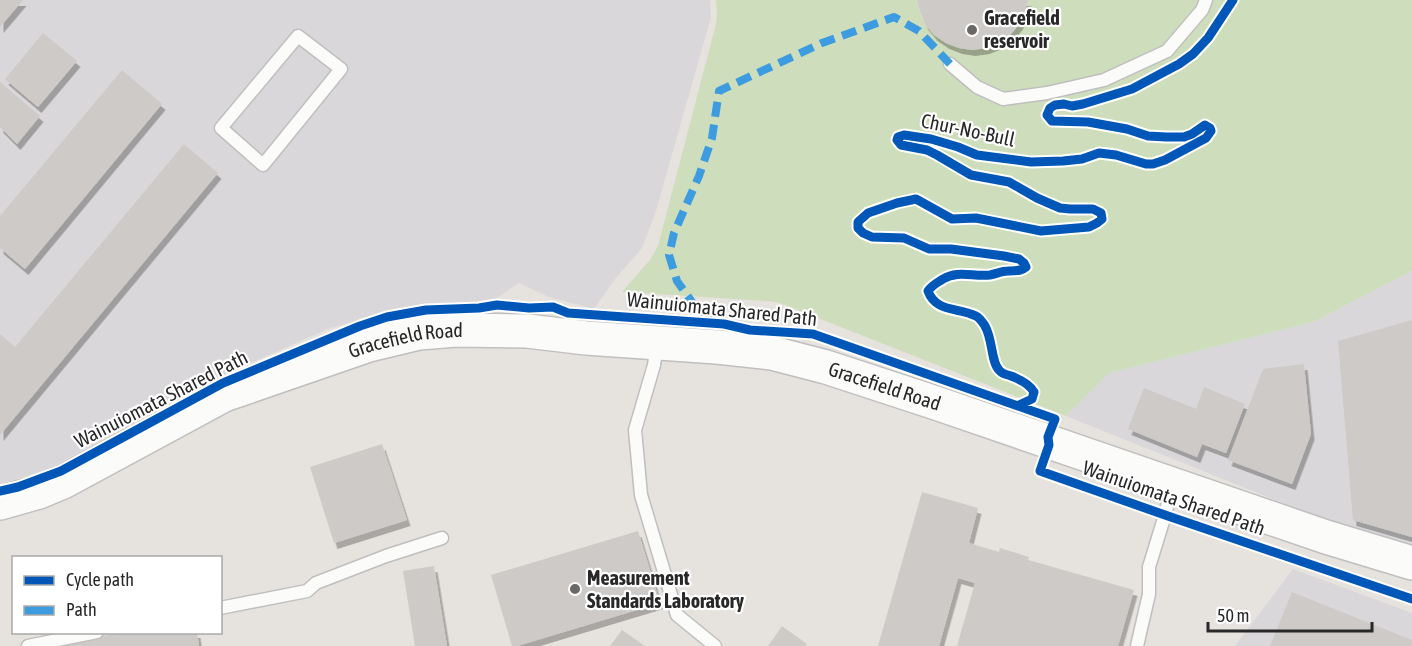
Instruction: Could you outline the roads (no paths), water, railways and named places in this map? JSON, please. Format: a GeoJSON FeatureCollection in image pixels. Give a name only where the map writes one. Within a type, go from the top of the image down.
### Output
{"type":"FeatureCollection","features":[{"type":"Feature","properties":{"kind":"main road","name":"Gracefield Road"},"geometry":{"type":"LineString","coordinates":[[338,356],[369,345],[418,333],[456,330],[527,331],[586,338],[717,347],[772,354],[826,367],[880,384],[1326,537],[1412,563]]}},
{"type":"Feature","properties":{"kind":"main road"},"geometry":{"type":"LineString","coordinates":[[0,503],[39,492],[63,482],[224,395],[338,356]]}},
{"type":"Feature","properties":{"kind":"main road"},"geometry":{"type":"LineString","coordinates":[[0,519],[45,506],[78,492],[216,417],[338,356]]}},
{"type":"Feature","properties":{"kind":"lane"},"geometry":{"type":"LineString","coordinates":[[950,64],[977,87],[1003,99],[1047,93],[1104,80],[1167,51],[1202,9],[1206,0]]}},
{"type":"Feature","properties":{"kind":"lane"},"geometry":{"type":"LineString","coordinates":[[298,36],[341,69],[262,165],[220,128],[298,36]]}},
{"type":"Feature","properties":{"kind":"lane"},"geometry":{"type":"LineString","coordinates":[[657,342],[654,365],[635,430],[641,495],[677,615],[715,646]]}},
{"type":"Feature","properties":{"kind":"lane"},"geometry":{"type":"LineString","coordinates":[[1137,646],[1149,594],[1149,567],[1173,484]]}},
{"type":"Feature","properties":{"kind":"lane"},"geometry":{"type":"LineString","coordinates":[[222,608],[307,591],[316,583],[442,538]]}},
{"type":"Feature","properties":{"kind":"lane"},"geometry":{"type":"LineString","coordinates":[[28,646],[91,634]]}},
{"type":"Feature","properties":{"kind":"place","name":"Gracefield reservoir"},"geometry":{"type":"Point","coordinates":[972,30]}},
{"type":"Feature","properties":{"kind":"place","name":"Measurement Standards Laboratory"},"geometry":{"type":"Point","coordinates":[575,589]}}]}
